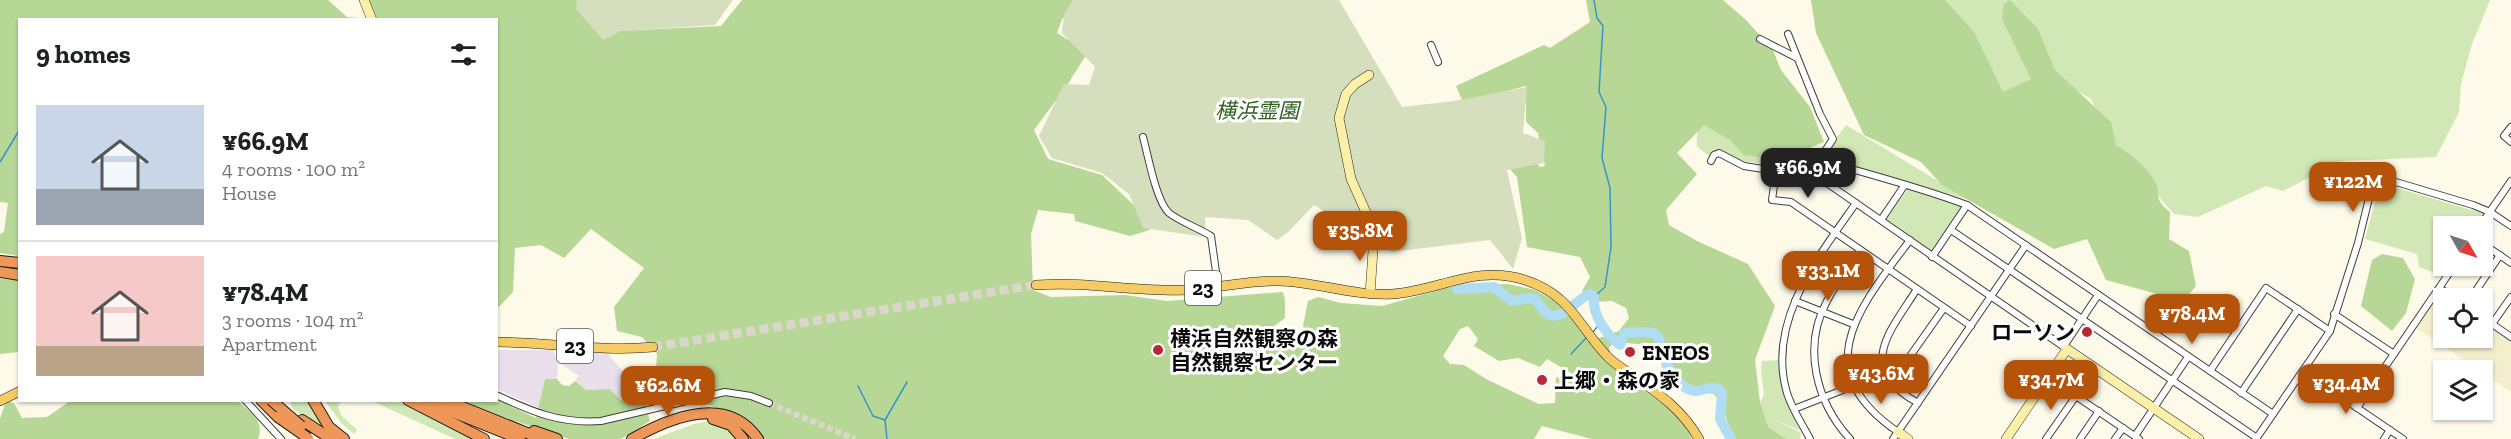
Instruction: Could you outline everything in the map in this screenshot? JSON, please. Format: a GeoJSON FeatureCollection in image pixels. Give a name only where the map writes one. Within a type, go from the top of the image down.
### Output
{"type":"FeatureCollection","features":[{"type":"Feature","properties":{"kind":"highway"},"geometry":{"type":"LineString","coordinates":[[3,273],[18,275]]}},
{"type":"Feature","properties":{"kind":"highway"},"geometry":{"type":"LineString","coordinates":[[263,402],[278,417],[309,439]]}},
{"type":"Feature","properties":{"kind":"highway"},"geometry":{"type":"LineString","coordinates":[[275,402],[302,423],[331,439]]}},
{"type":"Feature","properties":{"kind":"highway"},"geometry":{"type":"LineString","coordinates":[[283,402],[319,439]]}},
{"type":"Feature","properties":{"kind":"highway"},"geometry":{"type":"LineString","coordinates":[[314,402],[322,419],[344,439]]}},
{"type":"Feature","properties":{"kind":"highway"},"geometry":{"type":"LineString","coordinates":[[412,402],[483,439]]}},
{"type":"Feature","properties":{"kind":"highway"},"geometry":{"type":"LineString","coordinates":[[428,402],[520,439]]}},
{"type":"Feature","properties":{"kind":"highway"},"geometry":{"type":"LineString","coordinates":[[450,402],[557,439]]}},
{"type":"Feature","properties":{"kind":"highway"},"geometry":{"type":"LineString","coordinates":[[632,439],[681,418],[712,413],[737,418],[752,430],[758,439]]}},
{"type":"Feature","properties":{"kind":"highway"},"geometry":{"type":"LineString","coordinates":[[483,414],[542,439]]}},
{"type":"Feature","properties":{"kind":"highway"},"geometry":{"type":"LineString","coordinates":[[644,439],[684,423],[718,419],[731,425],[743,439]]}},
{"type":"Feature","properties":{"kind":"main road","name":"23"},"geometry":{"type":"LineString","coordinates":[[1035,285],[1077,283],[1184,290],[1280,281],[1370,294],[1393,294],[1455,278],[1490,274],[1527,280],[1568,305],[1606,355],[1678,409],[1699,439]]}},
{"type":"Feature","properties":{"kind":"main road","name":"23"},"geometry":{"type":"LineString","coordinates":[[498,342],[538,342],[606,349],[653,347]]}},
{"type":"Feature","properties":{"kind":"main road"},"geometry":{"type":"LineString","coordinates":[[0,401],[18,392]]}},
{"type":"Feature","properties":{"kind":"street"},"geometry":{"type":"LineString","coordinates":[[364,0],[371,18]]}},
{"type":"Feature","properties":{"kind":"street"},"geometry":{"type":"LineString","coordinates":[[1788,33],[1833,139],[1811,172]]}},
{"type":"Feature","properties":{"kind":"street"},"geometry":{"type":"LineString","coordinates":[[1760,39],[1798,58]]}},
{"type":"Feature","properties":{"kind":"street"},"geometry":{"type":"LineString","coordinates":[[1431,45],[1438,62]]}},
{"type":"Feature","properties":{"kind":"street"},"geometry":{"type":"LineString","coordinates":[[1369,75],[1355,84],[1347,94],[1342,102],[1339,118],[1351,179],[1374,236],[1370,294]]}},
{"type":"Feature","properties":{"kind":"street"},"geometry":{"type":"LineString","coordinates":[[2511,127],[2504,136],[2511,142]]}},
{"type":"Feature","properties":{"kind":"street"},"geometry":{"type":"LineString","coordinates":[[1143,137],[1161,200],[1167,211],[1210,236],[1218,286]]}},
{"type":"Feature","properties":{"kind":"street"},"geometry":{"type":"LineString","coordinates":[[1711,162],[1714,155],[1719,153],[1740,164],[1776,171],[1811,172],[2199,439]]}},
{"type":"Feature","properties":{"kind":"street"},"geometry":{"type":"LineString","coordinates":[[1819,160],[1904,186],[1926,190],[1967,206],[2273,414]]}},
{"type":"Feature","properties":{"kind":"street"},"geometry":{"type":"LineString","coordinates":[[1776,171],[1772,200],[1791,202],[1971,326]]}},
{"type":"Feature","properties":{"kind":"street"},"geometry":{"type":"LineString","coordinates":[[1951,230],[2257,439],[2330,331],[2358,243],[2373,182],[2379,177],[2490,212],[2511,226]]}},
{"type":"Feature","properties":{"kind":"street"},"geometry":{"type":"LineString","coordinates":[[2487,216],[2511,181]]}},
{"type":"Feature","properties":{"kind":"street"},"geometry":{"type":"LineString","coordinates":[[1881,220],[1904,186]]}},
{"type":"Feature","properties":{"kind":"street"},"geometry":{"type":"LineString","coordinates":[[1810,439],[1787,393],[1784,351],[1788,324],[1795,301],[1806,278],[1856,203]]}},
{"type":"Feature","properties":{"kind":"street"},"geometry":{"type":"LineString","coordinates":[[1932,257],[1967,206]]}},
{"type":"Feature","properties":{"kind":"street"},"geometry":{"type":"LineString","coordinates":[[1908,439],[1896,436],[1874,416],[1853,386],[1848,351],[1853,324],[1888,269],[1910,240]]}},
{"type":"Feature","properties":{"kind":"street"},"geometry":{"type":"LineString","coordinates":[[1896,436],[2026,245]]}},
{"type":"Feature","properties":{"kind":"street"},"geometry":{"type":"LineString","coordinates":[[1850,439],[1830,415],[1822,398],[1814,359],[1815,340],[1821,312],[1827,300],[1860,250]]}},
{"type":"Feature","properties":{"kind":"street"},"geometry":{"type":"LineString","coordinates":[[2493,250],[2511,262]]}},
{"type":"Feature","properties":{"kind":"street"},"geometry":{"type":"LineString","coordinates":[[2478,288],[2500,255]]}},
{"type":"Feature","properties":{"kind":"street"},"geometry":{"type":"LineString","coordinates":[[2439,288],[2447,276]]}},
{"type":"Feature","properties":{"kind":"street"},"geometry":{"type":"LineString","coordinates":[[2210,371],[2266,288],[2330,331]]}},
{"type":"Feature","properties":{"kind":"street"},"geometry":{"type":"LineString","coordinates":[[1917,289],[1888,332],[1882,346],[1882,363],[1891,383],[1903,395],[1918,403]]}},
{"type":"Feature","properties":{"kind":"street"},"geometry":{"type":"LineString","coordinates":[[2006,439],[2048,377],[2098,295]]}},
{"type":"Feature","properties":{"kind":"street"},"geometry":{"type":"LineString","coordinates":[[2357,408],[2433,297]]}},
{"type":"Feature","properties":{"kind":"street"},"geometry":{"type":"LineString","coordinates":[[2511,297],[2493,324],[2511,337]]}},
{"type":"Feature","properties":{"kind":"street"},"geometry":{"type":"LineString","coordinates":[[1795,301],[1853,324]]}},
{"type":"Feature","properties":{"kind":"street"},"geometry":{"type":"LineString","coordinates":[[1891,383],[1944,308]]}},
{"type":"Feature","properties":{"kind":"street"},"geometry":{"type":"LineString","coordinates":[[2241,393],[2298,309]]}},
{"type":"Feature","properties":{"kind":"street"},"geometry":{"type":"LineString","coordinates":[[2334,314],[2394,354]]}},
{"type":"Feature","properties":{"kind":"street"},"geometry":{"type":"LineString","coordinates":[[2048,377],[2137,438],[2188,357]]}},
{"type":"Feature","properties":{"kind":"street"},"geometry":{"type":"LineString","coordinates":[[1849,370],[1882,363]]}},
{"type":"Feature","properties":{"kind":"street"},"geometry":{"type":"LineString","coordinates":[[2302,371],[2403,439]]}},
{"type":"Feature","properties":{"kind":"street"},"geometry":{"type":"LineString","coordinates":[[1794,409],[1853,386]]}},
{"type":"Feature","properties":{"kind":"street"},"geometry":{"type":"LineString","coordinates":[[498,396],[538,414],[581,423],[620,417],[711,394],[738,393],[769,403]]}},
{"type":"Feature","properties":{"kind":"street"},"geometry":{"type":"LineString","coordinates":[[2046,439],[2076,396]]}},
{"type":"Feature","properties":{"kind":"street"},"geometry":{"type":"LineString","coordinates":[[246,402],[281,439]]}},
{"type":"Feature","properties":{"kind":"street"},"geometry":{"type":"LineString","coordinates":[[282,402],[298,439]]}},
{"type":"Feature","properties":{"kind":"street"},"geometry":{"type":"LineString","coordinates":[[2080,439],[2099,411]]}},
{"type":"Feature","properties":{"kind":"street"},"geometry":{"type":"LineString","coordinates":[[2115,439],[2122,428]]}},
{"type":"Feature","properties":{"kind":"street"},"geometry":{"type":"LineString","coordinates":[[2384,439],[2390,430]]}},
{"type":"Feature","properties":{"kind":"shaded area"},"geometry":{"type":"Polygon","coordinates":[[[2433,304],[2433,340],[2417,329],[2433,304]]]}},
{"type":"Feature","properties":{"kind":"shaded area"},"geometry":{"type":"Polygon","coordinates":[[[2493,328],[2511,341],[2511,392],[2493,380],[2493,360],[2464,360],[2446,348],[2493,348],[2493,328]]]}},
{"type":"Feature","properties":{"kind":"shaded area"},"geometry":{"type":"Polygon","coordinates":[[[559,349],[606,352],[642,393],[640,400],[621,400],[610,389],[586,390],[575,381],[579,376],[558,362],[559,349]]]}},
{"type":"Feature","properties":{"kind":"shaded area"},"geometry":{"type":"Polygon","coordinates":[[[498,350],[554,350],[558,367],[557,379],[545,379],[539,408],[498,389],[498,350]]]}},
{"type":"Feature","properties":{"kind":"green space"},"geometry":{"type":"Polygon","coordinates":[[[0,0],[328,0],[347,17],[357,18],[18,18],[18,256],[0,253],[0,234],[4,232],[8,203],[0,202],[0,0]]]}},
{"type":"Feature","properties":{"kind":"green space"},"geometry":{"type":"Polygon","coordinates":[[[367,0],[579,0],[616,31],[721,26],[742,0],[1090,0],[1062,19],[1057,33],[1088,52],[1066,87],[1034,130],[1048,159],[1102,175],[1137,208],[1150,230],[1130,236],[1075,221],[1074,214],[1038,210],[1031,234],[1033,290],[1051,297],[1125,295],[1167,301],[1283,292],[1285,318],[1273,327],[1268,337],[1276,344],[1299,343],[1310,338],[1303,326],[1308,301],[1318,297],[1341,303],[1382,306],[1450,287],[1508,284],[1535,290],[1563,306],[1591,341],[1619,331],[1629,318],[1626,308],[1612,301],[1595,302],[1582,291],[1590,277],[1580,257],[1527,247],[1517,177],[1508,167],[1536,162],[1540,167],[1545,166],[1538,133],[1526,122],[1526,86],[1463,102],[1456,86],[1544,45],[1550,48],[1590,22],[1586,0],[1723,0],[1746,20],[1773,50],[1781,70],[1810,107],[1824,142],[1780,160],[1744,155],[1730,140],[1704,125],[1677,153],[1697,174],[1666,210],[1669,225],[1697,241],[1748,264],[1775,306],[1755,360],[1760,402],[1768,427],[1786,439],[1734,439],[1720,402],[1714,394],[1676,389],[1662,367],[1658,351],[1648,345],[1616,342],[1609,347],[1615,367],[1627,379],[1669,407],[1683,422],[1692,439],[1592,439],[1542,426],[1534,439],[760,439],[746,420],[687,396],[656,370],[657,354],[642,337],[617,331],[614,307],[644,268],[591,229],[564,258],[541,245],[515,248],[513,292],[498,308],[498,18],[374,18],[367,0]],[[1468,326],[1460,329],[1443,356],[1450,364],[1464,365],[1488,380],[1539,404],[1555,403],[1556,377],[1566,382],[1571,373],[1547,359],[1540,367],[1518,358],[1499,361],[1474,346],[1478,339],[1468,326]]]}},
{"type":"Feature","properties":{"kind":"green space"},"geometry":{"type":"Polygon","coordinates":[[[577,0],[733,0],[715,25],[621,31],[603,40],[576,9],[577,0]]]}},
{"type":"Feature","properties":{"kind":"green space","name":"横浜霊園"},"geometry":{"type":"Polygon","coordinates":[[[1073,0],[1339,0],[1402,107],[1454,101],[1527,87],[1523,133],[1545,141],[1544,163],[1507,170],[1522,238],[1513,269],[1490,240],[1391,252],[1359,213],[1342,222],[1314,205],[1277,240],[1248,220],[1205,217],[1206,237],[1143,228],[1129,194],[1102,173],[1052,158],[1039,136],[1064,84],[1089,85],[1095,67],[1062,33],[1064,14],[1073,0]]]}},
{"type":"Feature","properties":{"kind":"green space"},"geometry":{"type":"Polygon","coordinates":[[[1811,0],[1945,0],[1974,32],[2003,92],[2031,79],[2002,19],[2004,4],[2010,0],[2038,29],[2055,70],[2111,122],[2116,145],[2137,160],[2154,180],[2161,203],[2170,212],[2169,239],[2189,251],[2196,286],[2183,301],[2106,280],[2087,239],[2054,249],[1942,185],[1921,162],[1864,135],[1816,33],[1811,0]]]}},
{"type":"Feature","properties":{"kind":"green space"},"geometry":{"type":"Polygon","coordinates":[[[1821,0],[2490,0],[2472,44],[2461,84],[2459,112],[2436,157],[2341,161],[2283,191],[2266,186],[2198,217],[2174,214],[2123,156],[2091,99],[2044,71],[2024,91],[2006,95],[1821,0]]]}},
{"type":"Feature","properties":{"kind":"green space"},"geometry":{"type":"Polygon","coordinates":[[[1704,119],[1775,133],[1775,165],[1741,161],[1722,151],[1716,151],[1709,156],[1697,147],[1697,133],[1704,119]]]}},
{"type":"Feature","properties":{"kind":"green space"},"geometry":{"type":"Polygon","coordinates":[[[1846,125],[1969,200],[1822,157],[1846,125]]]}},
{"type":"Feature","properties":{"kind":"green space"},"geometry":{"type":"Polygon","coordinates":[[[2380,183],[2485,214],[2483,216],[2433,216],[2433,272],[2419,267],[2417,254],[2365,239],[2380,183]]]}},
{"type":"Feature","properties":{"kind":"green space"},"geometry":{"type":"Polygon","coordinates":[[[1908,189],[1965,206],[1933,252],[1886,219],[1908,189]]]}},
{"type":"Feature","properties":{"kind":"green space"},"geometry":{"type":"Polygon","coordinates":[[[2382,254],[2403,258],[2415,279],[2406,313],[2392,331],[2361,306],[2372,260],[2382,254]]]}},
{"type":"Feature","properties":{"kind":"green space"},"geometry":{"type":"Polygon","coordinates":[[[0,279],[18,280],[18,352],[0,354],[0,279]]]}},
{"type":"Feature","properties":{"kind":"green space"},"geometry":{"type":"Polygon","coordinates":[[[1781,360],[1783,392],[1800,431],[1768,416],[1801,433],[1800,439],[1757,439],[1757,410],[1764,394],[1762,361],[1781,360]]]}},
{"type":"Feature","properties":{"kind":"green space"},"geometry":{"type":"Polygon","coordinates":[[[545,379],[557,379],[562,385],[569,386],[575,381],[586,390],[610,389],[621,400],[636,398],[645,402],[650,421],[621,439],[569,439],[458,402],[498,400],[536,418],[545,379]]]}},
{"type":"Feature","properties":{"kind":"green space"},"geometry":{"type":"Polygon","coordinates":[[[6,401],[14,403],[22,418],[47,417],[69,402],[239,402],[258,422],[260,432],[258,439],[0,439],[0,419],[6,401]]]}},
{"type":"Feature","properties":{"kind":"green space"},"geometry":{"type":"Polygon","coordinates":[[[290,402],[311,402],[325,427],[320,429],[292,408],[290,402]]]}},
{"type":"Feature","properties":{"kind":"green space"},"geometry":{"type":"Polygon","coordinates":[[[326,402],[340,402],[338,407],[341,415],[357,430],[354,434],[342,424],[326,402]]]}},
{"type":"Feature","properties":{"kind":"green space"},"geometry":{"type":"Polygon","coordinates":[[[374,402],[401,402],[477,439],[455,439],[374,402]]]}},
{"type":"Feature","properties":{"kind":"green space"},"geometry":{"type":"Polygon","coordinates":[[[711,421],[724,424],[740,439],[653,439],[694,424],[711,421]]]}},
{"type":"Feature","properties":{"kind":"waterway"},"geometry":{"type":"LineString","coordinates":[[1594,0],[1597,18],[1603,26],[1599,92],[1606,107],[1602,158],[1610,188],[1611,247],[1605,287],[1594,297]]}},
{"type":"Feature","properties":{"kind":"waterway"},"geometry":{"type":"LineString","coordinates":[[0,162],[18,132]]}},
{"type":"Feature","properties":{"kind":"waterway"},"geometry":{"type":"LineString","coordinates":[[1457,289],[1494,287],[1512,301],[1535,299],[1544,311],[1556,316],[1590,294],[1594,297],[1595,311],[1601,324],[1620,345],[1625,333],[1653,333],[1659,338],[1670,371],[1682,385],[1697,391],[1711,388],[1720,390],[1722,395],[1720,419],[1731,439]]}},
{"type":"Feature","properties":{"kind":"waterway"},"geometry":{"type":"LineString","coordinates":[[1593,332],[1601,322]]}},
{"type":"Feature","properties":{"kind":"waterway"},"geometry":{"type":"LineString","coordinates":[[1571,354],[1587,337]]}},
{"type":"Feature","properties":{"kind":"waterway"},"geometry":{"type":"LineString","coordinates":[[887,439],[885,420],[907,382]]}},
{"type":"Feature","properties":{"kind":"waterway"},"geometry":{"type":"LineString","coordinates":[[858,386],[873,416],[885,420]]}},
{"type":"Feature","properties":{"kind":"tunnel"},"geometry":{"type":"LineString","coordinates":[[653,347],[1036,285]]}},
{"type":"Feature","properties":{"kind":"tunnel"},"geometry":{"type":"LineString","coordinates":[[769,403],[855,439]]}},
{"type":"Feature","properties":{"kind":"place","name":"ローソン"},"geometry":{"type":"Point","coordinates":[2087,332]}},
{"type":"Feature","properties":{"kind":"place","name":"横浜自然観察の森 自然観察センター"},"geometry":{"type":"Point","coordinates":[1158,350]}},
{"type":"Feature","properties":{"kind":"place","name":"ENEOS"},"geometry":{"type":"Point","coordinates":[1630,352]}},
{"type":"Feature","properties":{"kind":"place","name":"上郷・森の家"},"geometry":{"type":"Point","coordinates":[1542,380]}}]}
